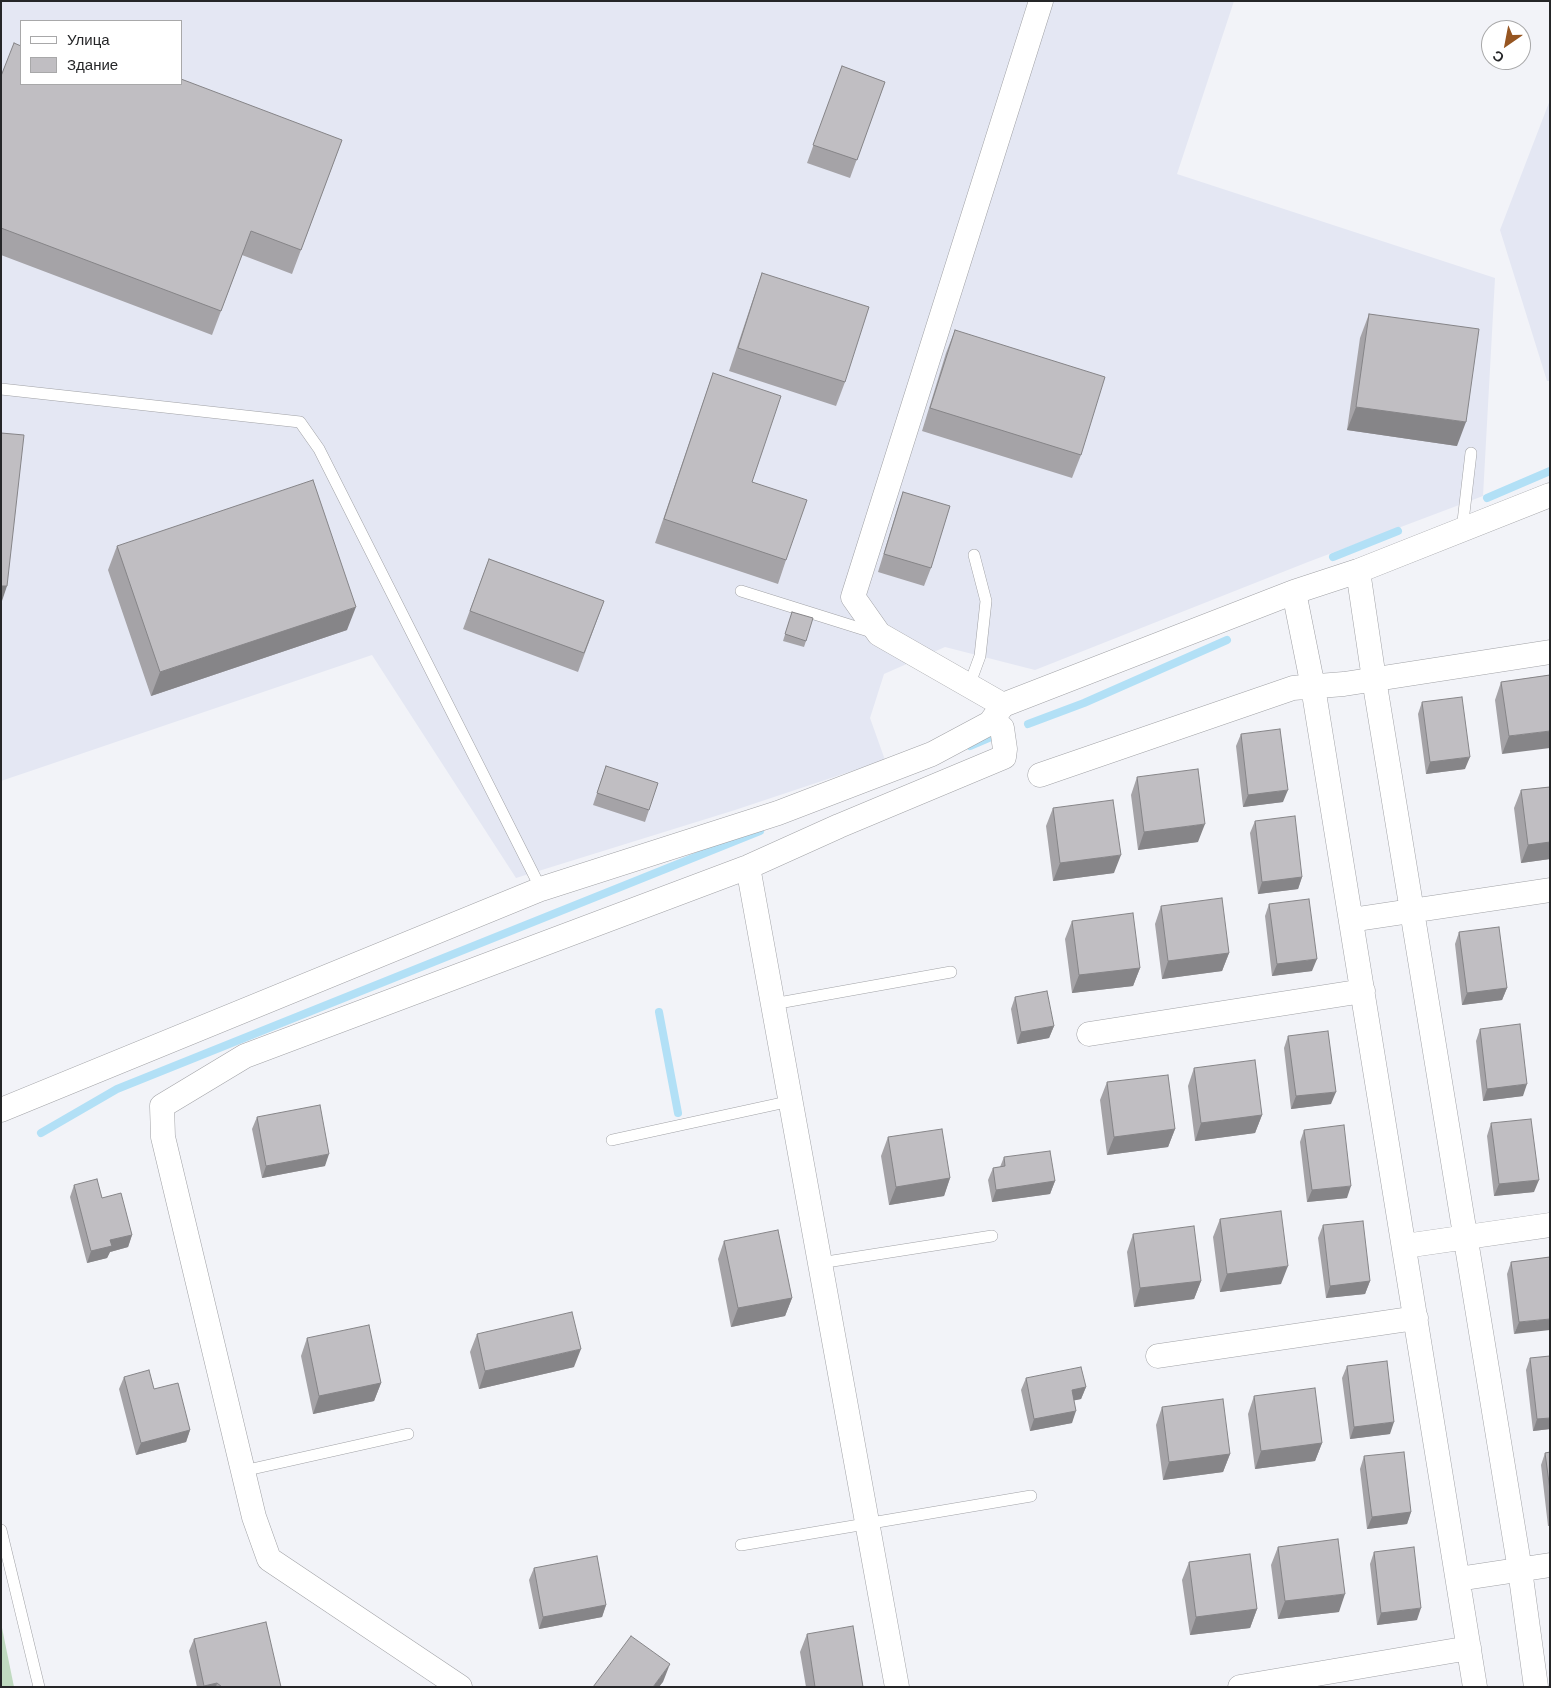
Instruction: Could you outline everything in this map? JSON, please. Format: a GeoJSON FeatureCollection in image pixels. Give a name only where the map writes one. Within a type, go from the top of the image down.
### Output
{"type":"FeatureCollection","features":[{"type":"Feature","properties":{"kind":"street"},"geometry":{"type":"LineString","coordinates":[[460,1687],[269,1559],[254,1517],[163,1137],[162,1106],[244,1056],[748,867],[839,826],[1004,757],[1006,749],[1002,728],[996,714],[969,686],[879,634],[853,597],[1041,1]]}},
{"type":"Feature","properties":{"kind":"street"},"geometry":{"type":"LineString","coordinates":[[1,1110],[541,889],[778,813],[932,754],[996,714],[1294,592],[1358,571],[1550,495]]}},
{"type":"Feature","properties":{"kind":"street"},"geometry":{"type":"LineString","coordinates":[[1358,571],[1520,1570],[1536,1687]]}},
{"type":"Feature","properties":{"kind":"street"},"geometry":{"type":"LineString","coordinates":[[1294,592],[1313,686],[1475,1687]]}},
{"type":"Feature","properties":{"kind":"street"},"geometry":{"type":"LineString","coordinates":[[1040,774],[1293,688],[1374,679],[1550,652]]}},
{"type":"Feature","properties":{"kind":"street"},"geometry":{"type":"LineString","coordinates":[[748,867],[897,1687]]}},
{"type":"Feature","properties":{"kind":"street"},"geometry":{"type":"LineString","coordinates":[[1351,920],[1550,890]]}},
{"type":"Feature","properties":{"kind":"street"},"geometry":{"type":"LineString","coordinates":[[1089,1034],[1363,991]]}},
{"type":"Feature","properties":{"kind":"street"},"geometry":{"type":"LineString","coordinates":[[1405,1246],[1550,1225]]}},
{"type":"Feature","properties":{"kind":"street"},"geometry":{"type":"LineString","coordinates":[[1158,1356],[1416,1318]]}},
{"type":"Feature","properties":{"kind":"street"},"geometry":{"type":"LineString","coordinates":[[1458,1578],[1550,1566]]}},
{"type":"Feature","properties":{"kind":"street"},"geometry":{"type":"LineString","coordinates":[[1240,1687],[1469,1648]]}},
{"type":"Feature","properties":{"kind":"lane"},"geometry":{"type":"LineString","coordinates":[[1,389],[300,422],[319,449],[541,889]]}},
{"type":"Feature","properties":{"kind":"lane"},"geometry":{"type":"LineString","coordinates":[[1462,530],[1470,453]]}},
{"type":"Feature","properties":{"kind":"lane"},"geometry":{"type":"LineString","coordinates":[[969,686],[980,656],[986,601],[974,555]]}},
{"type":"Feature","properties":{"kind":"lane"},"geometry":{"type":"LineString","coordinates":[[741,591],[879,634]]}},
{"type":"Feature","properties":{"kind":"lane"},"geometry":{"type":"LineString","coordinates":[[773,1004],[951,972]]}},
{"type":"Feature","properties":{"kind":"lane"},"geometry":{"type":"LineString","coordinates":[[612,1140],[791,1101]]}},
{"type":"Feature","properties":{"kind":"lane"},"geometry":{"type":"LineString","coordinates":[[820,1263],[992,1236]]}},
{"type":"Feature","properties":{"kind":"lane"},"geometry":{"type":"LineString","coordinates":[[243,1471],[408,1434]]}},
{"type":"Feature","properties":{"kind":"lane"},"geometry":{"type":"LineString","coordinates":[[741,1545],[1031,1496]]}},
{"type":"Feature","properties":{"kind":"lane"},"geometry":{"type":"LineString","coordinates":[[1,1530],[39,1687]]}},
{"type":"Feature","properties":{"kind":"shaded area"},"geometry":{"type":"Polygon","coordinates":[[[1,1],[1234,1],[1177,174],[1495,278],[1483,496],[1308,562],[1035,670],[945,647],[884,674],[870,718],[885,760],[735,810],[516,878],[372,655],[1,781],[1,1]]]}},
{"type":"Feature","properties":{"kind":"shaded area"},"geometry":{"type":"Polygon","coordinates":[[[1550,100],[1550,381],[1547,381],[1500,230],[1550,100]]]}},
{"type":"Feature","properties":{"kind":"green space"},"geometry":{"type":"Polygon","coordinates":[[[1,1623],[14,1687],[1,1687],[1,1623]]]}},
{"type":"Feature","properties":{"kind":"building"},"geometry":{"type":"Polygon","coordinates":[[[14,43],[20,46],[20,85],[182,85],[182,79],[342,140],[301,250],[251,231],[221,311],[1,228],[1,76],[14,43]]]}},
{"type":"Feature","properties":{"kind":"building"},"geometry":{"type":"Polygon","coordinates":[[[842,66],[885,82],[857,160],[813,145],[842,66]]]}},
{"type":"Feature","properties":{"kind":"building"},"geometry":{"type":"Polygon","coordinates":[[[762,273],[869,307],[845,382],[738,348],[762,273]]]}},
{"type":"Feature","properties":{"kind":"building"},"geometry":{"type":"Polygon","coordinates":[[[1369,314],[1479,329],[1466,422],[1356,407],[1369,314]]]}},
{"type":"Feature","properties":{"kind":"building"},"geometry":{"type":"Polygon","coordinates":[[[955,330],[1105,377],[1081,455],[930,408],[955,330]]]}},
{"type":"Feature","properties":{"kind":"building"},"geometry":{"type":"Polygon","coordinates":[[[713,373],[781,396],[752,482],[807,500],[786,560],[664,519],[713,373]]]}},
{"type":"Feature","properties":{"kind":"building"},"geometry":{"type":"Polygon","coordinates":[[[1,433],[24,435],[7,586],[1,586],[1,433]]]}},
{"type":"Feature","properties":{"kind":"building"},"geometry":{"type":"Polygon","coordinates":[[[313,480],[356,607],[160,672],[117,546],[313,480]]]}},
{"type":"Feature","properties":{"kind":"building"},"geometry":{"type":"Polygon","coordinates":[[[903,492],[950,506],[931,568],[884,554],[903,492]]]}},
{"type":"Feature","properties":{"kind":"building"},"geometry":{"type":"Polygon","coordinates":[[[489,559],[604,601],[584,653],[470,611],[489,559]]]}},
{"type":"Feature","properties":{"kind":"building"},"geometry":{"type":"Polygon","coordinates":[[[792,612],[813,618],[806,641],[785,634],[792,612]]]}},
{"type":"Feature","properties":{"kind":"building"},"geometry":{"type":"Polygon","coordinates":[[[1550,675],[1550,731],[1509,736],[1501,682],[1550,675]]]}},
{"type":"Feature","properties":{"kind":"building"},"geometry":{"type":"Polygon","coordinates":[[[1462,697],[1470,757],[1430,762],[1422,702],[1462,697]]]}},
{"type":"Feature","properties":{"kind":"building"},"geometry":{"type":"Polygon","coordinates":[[[1280,729],[1288,790],[1248,795],[1241,734],[1280,729]]]}},
{"type":"Feature","properties":{"kind":"building"},"geometry":{"type":"Polygon","coordinates":[[[606,766],[658,783],[649,810],[597,793],[606,766]]]}},
{"type":"Feature","properties":{"kind":"building"},"geometry":{"type":"Polygon","coordinates":[[[1198,769],[1205,824],[1144,832],[1137,777],[1198,769]]]}},
{"type":"Feature","properties":{"kind":"building"},"geometry":{"type":"Polygon","coordinates":[[[1550,787],[1550,842],[1528,845],[1521,790],[1550,787]]]}},
{"type":"Feature","properties":{"kind":"building"},"geometry":{"type":"Polygon","coordinates":[[[1113,800],[1121,855],[1060,863],[1053,808],[1113,800]]]}},
{"type":"Feature","properties":{"kind":"building"},"geometry":{"type":"Polygon","coordinates":[[[1295,816],[1302,877],[1262,882],[1255,821],[1295,816]]]}},
{"type":"Feature","properties":{"kind":"building"},"geometry":{"type":"Polygon","coordinates":[[[1222,898],[1229,953],[1168,961],[1161,906],[1222,898]]]}},
{"type":"Feature","properties":{"kind":"building"},"geometry":{"type":"Polygon","coordinates":[[[1309,899],[1317,959],[1277,964],[1269,904],[1309,899]]]}},
{"type":"Feature","properties":{"kind":"building"},"geometry":{"type":"Polygon","coordinates":[[[1133,913],[1140,968],[1079,975],[1072,921],[1133,913]]]}},
{"type":"Feature","properties":{"kind":"building"},"geometry":{"type":"Polygon","coordinates":[[[1499,927],[1507,988],[1467,993],[1459,932],[1499,927]]]}},
{"type":"Feature","properties":{"kind":"building"},"geometry":{"type":"Polygon","coordinates":[[[1047,991],[1054,1026],[1021,1032],[1015,997],[1047,991]]]}},
{"type":"Feature","properties":{"kind":"building"},"geometry":{"type":"Polygon","coordinates":[[[1520,1024],[1527,1084],[1487,1089],[1480,1029],[1520,1024]]]}},
{"type":"Feature","properties":{"kind":"building"},"geometry":{"type":"Polygon","coordinates":[[[1328,1031],[1336,1092],[1296,1096],[1288,1036],[1328,1031]]]}},
{"type":"Feature","properties":{"kind":"building"},"geometry":{"type":"Polygon","coordinates":[[[1255,1060],[1262,1115],[1201,1123],[1194,1068],[1255,1060]]]}},
{"type":"Feature","properties":{"kind":"building"},"geometry":{"type":"Polygon","coordinates":[[[1168,1075],[1175,1129],[1114,1137],[1107,1082],[1168,1075]]]}},
{"type":"Feature","properties":{"kind":"building"},"geometry":{"type":"Polygon","coordinates":[[[320,1105],[329,1154],[266,1166],[257,1117],[320,1105]]]}},
{"type":"Feature","properties":{"kind":"building"},"geometry":{"type":"Polygon","coordinates":[[[1531,1119],[1539,1180],[1499,1184],[1491,1123],[1531,1119]]]}},
{"type":"Feature","properties":{"kind":"building"},"geometry":{"type":"Polygon","coordinates":[[[1344,1125],[1351,1186],[1312,1190],[1304,1130],[1344,1125]]]}},
{"type":"Feature","properties":{"kind":"building"},"geometry":{"type":"Polygon","coordinates":[[[942,1129],[950,1178],[896,1187],[888,1137],[942,1129]]]}},
{"type":"Feature","properties":{"kind":"building"},"geometry":{"type":"Polygon","coordinates":[[[1050,1151],[1055,1181],[996,1190],[993,1168],[1005,1166],[1004,1157],[1050,1151]]]}},
{"type":"Feature","properties":{"kind":"building"},"geometry":{"type":"Polygon","coordinates":[[[97,1179],[102,1198],[121,1193],[132,1235],[110,1240],[112,1246],[91,1251],[74,1185],[97,1179]]]}},
{"type":"Feature","properties":{"kind":"building"},"geometry":{"type":"Polygon","coordinates":[[[1281,1211],[1288,1266],[1227,1274],[1220,1219],[1281,1211]]]}},
{"type":"Feature","properties":{"kind":"building"},"geometry":{"type":"Polygon","coordinates":[[[1363,1221],[1370,1281],[1330,1286],[1323,1225],[1363,1221]]]}},
{"type":"Feature","properties":{"kind":"building"},"geometry":{"type":"Polygon","coordinates":[[[1194,1226],[1201,1281],[1140,1288],[1133,1234],[1194,1226]]]}},
{"type":"Feature","properties":{"kind":"building"},"geometry":{"type":"Polygon","coordinates":[[[778,1230],[792,1298],[738,1308],[724,1241],[778,1230]]]}},
{"type":"Feature","properties":{"kind":"building"},"geometry":{"type":"Polygon","coordinates":[[[1550,1257],[1550,1319],[1519,1322],[1511,1262],[1550,1257]]]}},
{"type":"Feature","properties":{"kind":"building"},"geometry":{"type":"Polygon","coordinates":[[[572,1312],[581,1349],[485,1371],[477,1334],[572,1312]]]}},
{"type":"Feature","properties":{"kind":"building"},"geometry":{"type":"Polygon","coordinates":[[[369,1325],[381,1383],[319,1396],[307,1338],[369,1325]]]}},
{"type":"Feature","properties":{"kind":"building"},"geometry":{"type":"Polygon","coordinates":[[[1550,1356],[1550,1418],[1537,1419],[1530,1358],[1550,1356]]]}},
{"type":"Feature","properties":{"kind":"building"},"geometry":{"type":"Polygon","coordinates":[[[1387,1361],[1394,1422],[1354,1427],[1347,1366],[1387,1361]]]}},
{"type":"Feature","properties":{"kind":"building"},"geometry":{"type":"Polygon","coordinates":[[[1081,1367],[1086,1387],[1072,1390],[1076,1411],[1034,1419],[1026,1378],[1081,1367]]]}},
{"type":"Feature","properties":{"kind":"building"},"geometry":{"type":"Polygon","coordinates":[[[149,1370],[154,1389],[178,1383],[190,1430],[141,1443],[124,1377],[149,1370]]]}},
{"type":"Feature","properties":{"kind":"building"},"geometry":{"type":"Polygon","coordinates":[[[1315,1388],[1322,1443],[1261,1451],[1254,1396],[1315,1388]]]}},
{"type":"Feature","properties":{"kind":"building"},"geometry":{"type":"Polygon","coordinates":[[[1223,1399],[1230,1454],[1169,1462],[1162,1407],[1223,1399]]]}},
{"type":"Feature","properties":{"kind":"building"},"geometry":{"type":"Polygon","coordinates":[[[1404,1452],[1411,1512],[1372,1517],[1364,1456],[1404,1452]]]}},
{"type":"Feature","properties":{"kind":"building"},"geometry":{"type":"Polygon","coordinates":[[[1550,1452],[1550,1490],[1545,1453],[1550,1452]]]}},
{"type":"Feature","properties":{"kind":"building"},"geometry":{"type":"Polygon","coordinates":[[[1338,1539],[1345,1594],[1285,1601],[1278,1547],[1338,1539]]]}},
{"type":"Feature","properties":{"kind":"building"},"geometry":{"type":"Polygon","coordinates":[[[1414,1547],[1421,1608],[1381,1613],[1374,1552],[1414,1547]]]}},
{"type":"Feature","properties":{"kind":"building"},"geometry":{"type":"Polygon","coordinates":[[[1250,1554],[1257,1609],[1196,1617],[1189,1562],[1250,1554]]]}},
{"type":"Feature","properties":{"kind":"building"},"geometry":{"type":"Polygon","coordinates":[[[597,1556],[606,1605],[543,1617],[534,1568],[597,1556]]]}},
{"type":"Feature","properties":{"kind":"building"},"geometry":{"type":"Polygon","coordinates":[[[266,1622],[281,1687],[222,1687],[217,1683],[204,1686],[194,1639],[266,1622]]]}},
{"type":"Feature","properties":{"kind":"building"},"geometry":{"type":"Polygon","coordinates":[[[853,1626],[863,1687],[815,1687],[807,1634],[853,1626]]]}},
{"type":"Feature","properties":{"kind":"building"},"geometry":{"type":"Polygon","coordinates":[[[631,1636],[670,1664],[653,1687],[593,1687],[631,1636]]]}},
{"type":"Feature","properties":{"kind":"waterway"},"geometry":{"type":"LineString","coordinates":[[1487,498],[1550,471]]}},
{"type":"Feature","properties":{"kind":"waterway"},"geometry":{"type":"LineString","coordinates":[[1333,557],[1398,531]]}},
{"type":"Feature","properties":{"kind":"waterway"},"geometry":{"type":"LineString","coordinates":[[1028,724],[1084,703],[1227,640]]}},
{"type":"Feature","properties":{"kind":"waterway"},"geometry":{"type":"LineString","coordinates":[[970,746],[991,737]]}},
{"type":"Feature","properties":{"kind":"waterway"},"geometry":{"type":"LineString","coordinates":[[41,1133],[117,1089],[760,831]]}},
{"type":"Feature","properties":{"kind":"waterway"},"geometry":{"type":"LineString","coordinates":[[659,1012],[678,1113]]}}]}
